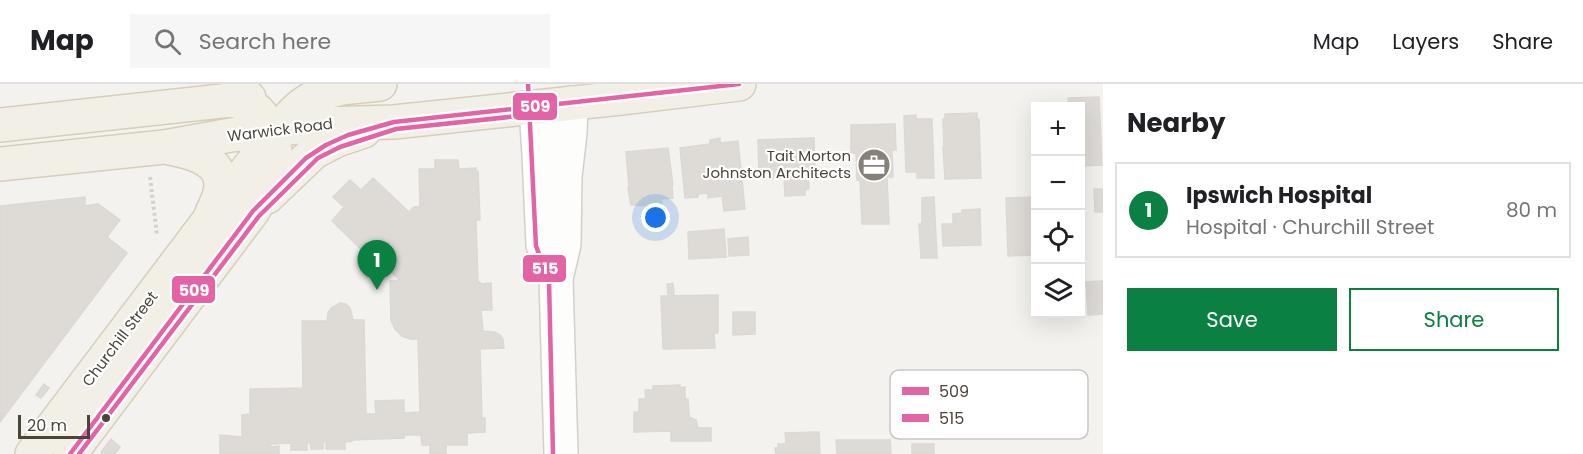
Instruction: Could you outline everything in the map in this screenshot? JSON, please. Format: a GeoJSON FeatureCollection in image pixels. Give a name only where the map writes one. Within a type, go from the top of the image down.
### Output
{"type":"FeatureCollection","features":[{"type":"Feature","properties":{"kind":"main road"},"geometry":{"type":"LineString","coordinates":[[0,126],[380,84]]}},
{"type":"Feature","properties":{"kind":"main road","name":"Warwick Road"},"geometry":{"type":"LineString","coordinates":[[0,164],[164,147],[231,135],[273,133],[323,124],[394,122],[536,95],[739,84]]}},
{"type":"Feature","properties":{"kind":"main road"},"geometry":{"type":"LineString","coordinates":[[227,100],[244,102],[257,110],[273,133],[303,103],[322,93],[342,88]]}},
{"type":"Feature","properties":{"kind":"main road","name":"Churchill Street"},"geometry":{"type":"LineString","coordinates":[[70,454],[253,211],[306,158],[319,149],[348,135],[394,122]]}},
{"type":"Feature","properties":{"kind":"main road","name":"Churchill Street"},"geometry":{"type":"LineString","coordinates":[[253,211],[275,170],[273,133]]}},
{"type":"Feature","properties":{"kind":"main road","name":"Churchill Street"},"geometry":{"type":"LineString","coordinates":[[32,454],[273,133]]}},
{"type":"Feature","properties":{"kind":"main road"},"geometry":{"type":"LineString","coordinates":[[164,147],[196,154],[212,164],[217,172],[221,184],[220,194],[206,225]]}},
{"type":"Feature","properties":{"kind":"street"},"geometry":{"type":"LineString","coordinates":[[561,454],[556,279],[564,244],[565,176],[570,133],[571,94]]}},
{"type":"Feature","properties":{"kind":"street"},"geometry":{"type":"LineString","coordinates":[[536,95],[543,244],[556,279]]}},
{"type":"Feature","properties":{"kind":"path"},"geometry":{"type":"LineString","coordinates":[[150,177],[157,235]]}},
{"type":"Feature","properties":{"kind":"building"},"geometry":{"type":"Polygon","coordinates":[[[1099,97],[1102,165],[1085,166],[1085,102],[1068,102],[1068,98],[1099,97]]]}},
{"type":"Feature","properties":{"kind":"building"},"geometry":{"type":"Polygon","coordinates":[[[977,113],[981,178],[945,179],[943,119],[945,119],[945,114],[977,113]]]}},
{"type":"Feature","properties":{"kind":"building"},"geometry":{"type":"Polygon","coordinates":[[[916,115],[916,119],[932,119],[934,178],[917,178],[917,172],[906,172],[904,116],[916,115]]]}},
{"type":"Feature","properties":{"kind":"building","name":"Tait Morton Johnston Architects"},"geometry":{"type":"Polygon","coordinates":[[[895,124],[896,150],[892,150],[893,177],[887,177],[889,224],[862,224],[856,153],[851,153],[851,125],[895,124]]]}},
{"type":"Feature","properties":{"kind":"building"},"geometry":{"type":"Polygon","coordinates":[[[720,138],[720,143],[738,141],[745,209],[724,211],[722,196],[708,198],[708,193],[685,198],[680,148],[710,144],[710,140],[720,138]]]}},
{"type":"Feature","properties":{"kind":"building"},"geometry":{"type":"Polygon","coordinates":[[[814,138],[815,170],[808,170],[809,189],[805,190],[805,195],[785,196],[784,178],[759,179],[758,140],[814,138]]]}},
{"type":"Feature","properties":{"kind":"building"},"geometry":{"type":"Polygon","coordinates":[[[668,148],[673,198],[661,199],[662,204],[631,205],[626,152],[668,148]]]}},
{"type":"Feature","properties":{"kind":"building"},"geometry":{"type":"Polygon","coordinates":[[[435,160],[458,160],[459,169],[476,168],[478,171],[480,220],[476,220],[478,282],[480,284],[491,283],[492,310],[481,310],[483,331],[500,335],[504,348],[480,349],[482,418],[485,418],[485,432],[467,433],[467,445],[446,445],[446,454],[430,454],[430,445],[422,445],[421,435],[404,435],[404,438],[352,440],[345,442],[345,449],[326,449],[326,442],[323,442],[323,449],[311,449],[310,442],[307,443],[307,450],[291,450],[291,443],[270,444],[271,447],[279,446],[279,454],[220,454],[220,435],[242,437],[242,415],[250,414],[250,389],[303,388],[302,321],[327,321],[331,308],[340,303],[350,308],[353,320],[364,320],[366,414],[376,414],[375,401],[404,400],[404,413],[420,412],[418,339],[402,336],[395,329],[391,320],[390,281],[400,280],[371,254],[369,257],[332,221],[344,207],[333,197],[350,180],[361,190],[373,178],[409,212],[414,207],[420,207],[419,169],[435,169],[435,160]]]}},
{"type":"Feature","properties":{"kind":"building"},"geometry":{"type":"Polygon","coordinates":[[[1094,189],[1103,189],[1103,212],[1095,212],[1094,189]]]}},
{"type":"Feature","properties":{"kind":"building"},"geometry":{"type":"Polygon","coordinates":[[[85,197],[85,206],[98,204],[120,220],[107,237],[127,253],[0,422],[0,206],[85,197]]]}},
{"type":"Feature","properties":{"kind":"building"},"geometry":{"type":"Polygon","coordinates":[[[934,197],[937,258],[921,258],[919,224],[922,224],[922,198],[934,197]]]}},
{"type":"Feature","properties":{"kind":"building"},"geometry":{"type":"Polygon","coordinates":[[[1031,197],[1031,255],[1008,256],[1006,198],[1031,197]]]}},
{"type":"Feature","properties":{"kind":"building"},"geometry":{"type":"Polygon","coordinates":[[[980,209],[981,245],[943,246],[942,224],[953,224],[953,214],[962,213],[962,210],[980,209]]]}},
{"type":"Feature","properties":{"kind":"building"},"geometry":{"type":"Polygon","coordinates":[[[724,229],[726,257],[689,259],[688,232],[724,229]]]}},
{"type":"Feature","properties":{"kind":"building"},"geometry":{"type":"Polygon","coordinates":[[[748,237],[749,255],[729,256],[728,239],[748,237]]]}},
{"type":"Feature","properties":{"kind":"building"},"geometry":{"type":"Polygon","coordinates":[[[1103,281],[1103,314],[1088,315],[1086,282],[1103,281]]]}},
{"type":"Feature","properties":{"kind":"building"},"geometry":{"type":"Polygon","coordinates":[[[673,283],[674,294],[668,294],[667,284],[673,283]]]}},
{"type":"Feature","properties":{"kind":"building"},"geometry":{"type":"Polygon","coordinates":[[[718,295],[718,333],[714,334],[715,348],[663,349],[661,296],[718,295]]]}},
{"type":"Feature","properties":{"kind":"building"},"geometry":{"type":"Polygon","coordinates":[[[733,312],[755,312],[755,334],[733,335],[733,312]]]}},
{"type":"Feature","properties":{"kind":"building"},"geometry":{"type":"Polygon","coordinates":[[[44,384],[49,388],[41,398],[36,395],[44,384]]]}},
{"type":"Feature","properties":{"kind":"building"},"geometry":{"type":"Polygon","coordinates":[[[680,385],[680,388],[685,387],[689,417],[696,420],[698,428],[711,428],[711,441],[671,441],[671,431],[634,432],[634,412],[639,412],[639,399],[646,399],[645,390],[653,390],[653,386],[680,385]]]}},
{"type":"Feature","properties":{"kind":"building"},"geometry":{"type":"Polygon","coordinates":[[[819,432],[820,454],[776,454],[775,448],[778,448],[778,444],[786,444],[785,433],[819,432]]]}},
{"type":"Feature","properties":{"kind":"building"},"geometry":{"type":"Polygon","coordinates":[[[111,439],[120,447],[115,454],[103,454],[101,452],[111,439]]]}},
{"type":"Feature","properties":{"kind":"building"},"geometry":{"type":"Polygon","coordinates":[[[836,440],[890,440],[891,454],[837,454],[836,440]]]}},
{"type":"Feature","properties":{"kind":"building"},"geometry":{"type":"Polygon","coordinates":[[[912,444],[934,444],[934,454],[912,454],[912,444]]]}},
{"type":"Feature","properties":{"kind":"transit line","name":"515"},"geometry":{"type":"LineString","coordinates":[[528,84],[536,246],[549,280],[553,454]]}},
{"type":"Feature","properties":{"kind":"transit line","name":"509"},"geometry":{"type":"LineString","coordinates":[[70,454],[253,211],[306,158],[326,145],[348,135],[394,122],[739,84]]}},
{"type":"Feature","properties":{"kind":"transit line","name":"515"},"geometry":{"type":"LineString","coordinates":[[79,454],[259,216],[318,158],[340,147],[396,129],[537,114]]}},
{"type":"Feature","properties":{"kind":"place","name":"Tait Morton Johnston Architects"},"geometry":{"type":"Point","coordinates":[874,165]}},
{"type":"Feature","properties":{"kind":"place","name":"Ipswich Hospital"},"geometry":{"type":"Point","coordinates":[377,290]}}]}
